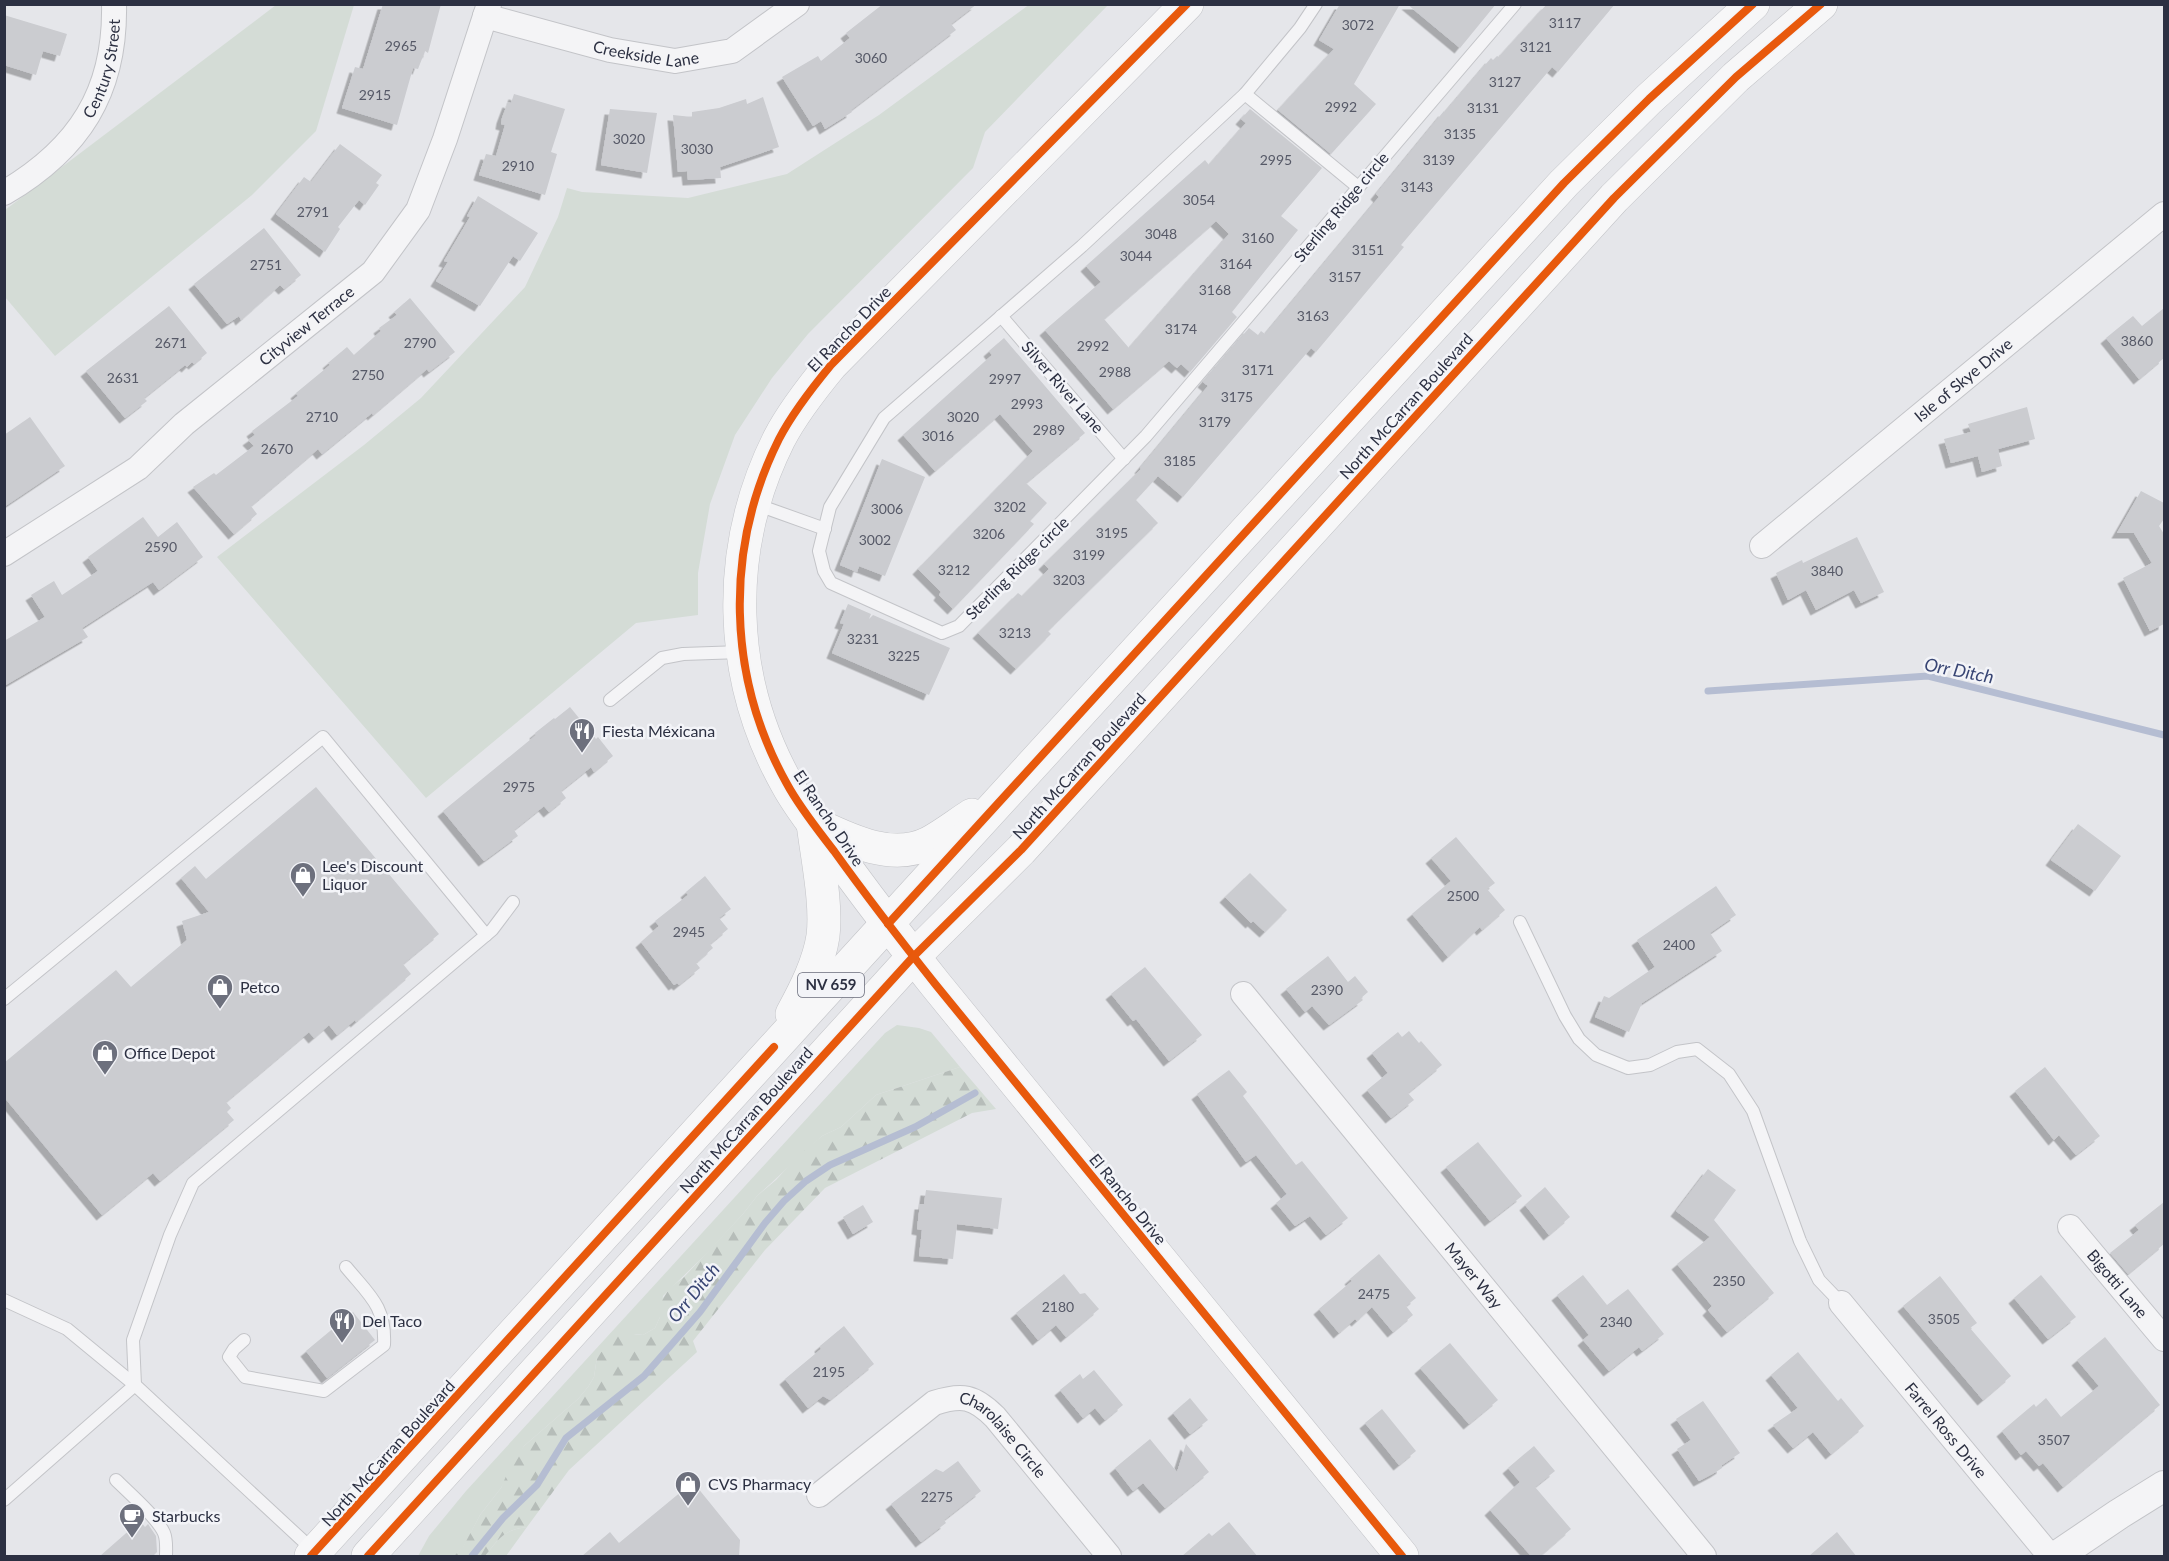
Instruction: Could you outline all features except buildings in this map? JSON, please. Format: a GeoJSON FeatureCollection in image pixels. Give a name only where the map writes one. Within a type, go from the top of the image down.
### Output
{"type":"FeatureCollection","features":[{"type":"Feature","properties":{"kind":"main road","name":"El Rancho Drive"},"geometry":{"type":"LineString","coordinates":[[1187,4],[831,364],[804,399],[780,438],[754,504],[742,561],[739,606],[742,652],[750,693],[765,740],[788,785],[813,824],[913,957],[1402,1557]]}},
{"type":"Feature","properties":{"kind":"main road","name":"North McCarran Boulevard"},"geometry":{"type":"LineString","coordinates":[[320,1555],[774,1047],[1564,183],[1649,99],[1752,4]]}},
{"type":"Feature","properties":{"kind":"main road","name":"North McCarran Boulevard"},"geometry":{"type":"LineString","coordinates":[[368,1557],[913,957],[1021,850],[1614,198],[1736,77],[1821,4]]}},
{"type":"Feature","properties":{"kind":"main road"},"geometry":{"type":"LineString","coordinates":[[774,1047],[804,992],[823,936],[813,824],[871,847],[912,848],[929,843],[1009,792]]}},
{"type":"Feature","properties":{"kind":"street","name":"Century Street"},"geometry":{"type":"LineString","coordinates":[[4,193],[48,164],[79,129],[100,92],[110,60],[115,31],[114,4]]}},
{"type":"Feature","properties":{"kind":"street","name":"Creekside Lane"},"geometry":{"type":"LineString","coordinates":[[487,10],[610,50],[675,61],[732,51],[797,4]]}},
{"type":"Feature","properties":{"kind":"street","name":"Cityview Terrace"},"geometry":{"type":"LineString","coordinates":[[4,554],[138,468],[184,424],[373,272],[418,210],[445,139],[487,10]]}},
{"type":"Feature","properties":{"kind":"street","name":"Isle of Skye Drive"},"geometry":{"type":"LineString","coordinates":[[1762,546],[2164,214]]}},
{"type":"Feature","properties":{"kind":"street","name":"Mayer Way"},"geometry":{"type":"LineString","coordinates":[[1243,994],[1704,1557]]}},
{"type":"Feature","properties":{"kind":"street","name":"Bigotti Lane"},"geometry":{"type":"LineString","coordinates":[[2070,1227],[2164,1339]]}},
{"type":"Feature","properties":{"kind":"street","name":"Farrel Ross Drive"},"geometry":{"type":"LineString","coordinates":[[1841,1303],[2050,1557]]}},
{"type":"Feature","properties":{"kind":"street","name":"Charolaise Circle"},"geometry":{"type":"LineString","coordinates":[[819,1496],[934,1403],[952,1397],[970,1398],[995,1417],[1109,1557]]}},
{"type":"Feature","properties":{"kind":"street"},"geometry":{"type":"LineString","coordinates":[[2057,1557],[2118,1514],[2164,1486]]}},
{"type":"Feature","properties":{"kind":"lane","name":"Sterling Ridge circle"},"geometry":{"type":"LineString","coordinates":[[1316,4],[1300,28],[1245,94],[1082,246],[884,418],[830,507],[819,551],[824,571],[831,583],[942,633],[959,626],[1146,436],[1515,4]]}},
{"type":"Feature","properties":{"kind":"lane"},"geometry":{"type":"LineString","coordinates":[[1245,94],[1358,187]]}},
{"type":"Feature","properties":{"kind":"lane","name":"Silver River Lane"},"geometry":{"type":"LineString","coordinates":[[1001,316],[1124,459]]}},
{"type":"Feature","properties":{"kind":"lane"},"geometry":{"type":"LineString","coordinates":[[754,504],[825,529]]}},
{"type":"Feature","properties":{"kind":"lane"},"geometry":{"type":"LineString","coordinates":[[610,700],[662,658],[683,654],[742,652]]}},
{"type":"Feature","properties":{"kind":"lane"},"geometry":{"type":"LineString","coordinates":[[4,999],[323,737],[486,935]]}},
{"type":"Feature","properties":{"kind":"lane"},"geometry":{"type":"LineString","coordinates":[[135,1385],[133,1341],[170,1235],[194,1183],[492,930],[513,902]]}},
{"type":"Feature","properties":{"kind":"lane"},"geometry":{"type":"LineString","coordinates":[[1520,922],[1565,1016],[1579,1039],[1596,1055],[1628,1068],[1650,1065],[1677,1052],[1697,1049],[1729,1074],[1753,1111],[1800,1240],[1819,1280],[1841,1303]]}},
{"type":"Feature","properties":{"kind":"lane"},"geometry":{"type":"LineString","coordinates":[[244,1340],[229,1357],[245,1377],[324,1391],[384,1345],[385,1330],[380,1309],[346,1267]]}},
{"type":"Feature","properties":{"kind":"lane"},"geometry":{"type":"LineString","coordinates":[[4,1300],[67,1329],[135,1385],[320,1555]]}},
{"type":"Feature","properties":{"kind":"lane"},"geometry":{"type":"LineString","coordinates":[[4,1500],[135,1385]]}},
{"type":"Feature","properties":{"kind":"lane"},"geometry":{"type":"LineString","coordinates":[[116,1480],[164,1532],[167,1546],[166,1557]]}},
{"type":"Feature","properties":{"kind":"green space"},"geometry":{"type":"Polygon","coordinates":[[[1030,4],[1108,5],[985,132],[973,168],[808,334],[772,378],[735,435],[710,504],[698,573],[698,615],[636,623],[426,798],[217,557],[364,445],[421,398],[525,287],[558,217],[567,188],[582,192],[688,198],[787,174],[879,115],[1030,4]]]}},
{"type":"Feature","properties":{"kind":"green space"},"geometry":{"type":"Polygon","coordinates":[[[276,5],[354,5],[316,131],[252,195],[55,356],[5,297],[5,210],[276,5]]]}},
{"type":"Feature","properties":{"kind":"green space"},"geometry":{"type":"Polygon","coordinates":[[[897,1025],[931,1032],[960,1067],[876,1095],[841,1127],[822,1136],[757,1196],[709,1251],[663,1296],[660,1317],[655,1328],[643,1335],[635,1334],[597,1357],[594,1377],[588,1387],[578,1399],[524,1446],[501,1488],[480,1515],[463,1548],[454,1556],[418,1556],[429,1536],[466,1491],[885,1033],[897,1025]]]}},
{"type":"Feature","properties":{"kind":"green space"},"geometry":{"type":"Polygon","coordinates":[[[960,1067],[996,1109],[972,1113],[825,1188],[765,1250],[693,1341],[697,1352],[569,1470],[527,1527],[507,1533],[485,1556],[454,1556],[463,1547],[480,1515],[501,1488],[512,1462],[524,1446],[578,1399],[588,1387],[594,1377],[597,1357],[614,1337],[623,1333],[643,1335],[655,1328],[660,1317],[657,1306],[670,1288],[684,1277],[757,1196],[776,1180],[797,1157],[822,1136],[841,1127],[876,1095],[960,1067]]]}},
{"type":"Feature","properties":{"kind":"green space"},"geometry":{"type":"Polygon","coordinates":[[[527,1527],[506,1556],[485,1556],[507,1533],[527,1527]]]}},
{"type":"Feature","properties":{"kind":"waterway","name":"Orr Ditch"},"geometry":{"type":"LineString","coordinates":[[1708,691],[1928,676],[2164,735]]}},
{"type":"Feature","properties":{"kind":"waterway","name":"Orr Ditch"},"geometry":{"type":"LineString","coordinates":[[472,1556],[503,1518],[537,1485],[566,1438],[644,1376],[700,1312],[765,1223],[784,1201],[806,1181],[830,1165],[915,1127],[975,1093]]}},
{"type":"Feature","properties":{"kind":"cycle path"},"geometry":{"type":"LineString","coordinates":[[1187,4],[831,365],[784,429],[761,481],[749,524],[742,568],[740,613],[744,657],[753,700],[767,743],[787,784],[809,819],[936,985],[1402,1556]]}},
{"type":"Feature","properties":{"kind":"cycle path"},"geometry":{"type":"LineString","coordinates":[[888,924],[1564,183],[1649,99],[1753,4]]}},
{"type":"Feature","properties":{"kind":"cycle path"},"geometry":{"type":"LineString","coordinates":[[368,1556],[913,957],[1021,850],[1614,198],[1736,77],[1821,4]]}},
{"type":"Feature","properties":{"kind":"cycle path"},"geometry":{"type":"LineString","coordinates":[[311,1556],[774,1047]]}},
{"type":"Feature","properties":{"kind":"place","name":"Fiesta Méxicana"},"geometry":{"type":"Point","coordinates":[582,754]}},
{"type":"Feature","properties":{"kind":"place","name":"Lee's Discount Liquor"},"geometry":{"type":"Point","coordinates":[303,898]}},
{"type":"Feature","properties":{"kind":"place","name":"Petco"},"geometry":{"type":"Point","coordinates":[220,1010]}},
{"type":"Feature","properties":{"kind":"place","name":"Office Depot"},"geometry":{"type":"Point","coordinates":[105,1076]}},
{"type":"Feature","properties":{"kind":"place","name":"Del Taco"},"geometry":{"type":"Point","coordinates":[342,1344]}},
{"type":"Feature","properties":{"kind":"place","name":"CVS Pharmacy"},"geometry":{"type":"Point","coordinates":[688,1507]}},
{"type":"Feature","properties":{"kind":"place","name":"Starbucks"},"geometry":{"type":"Point","coordinates":[132,1539]}}]}
